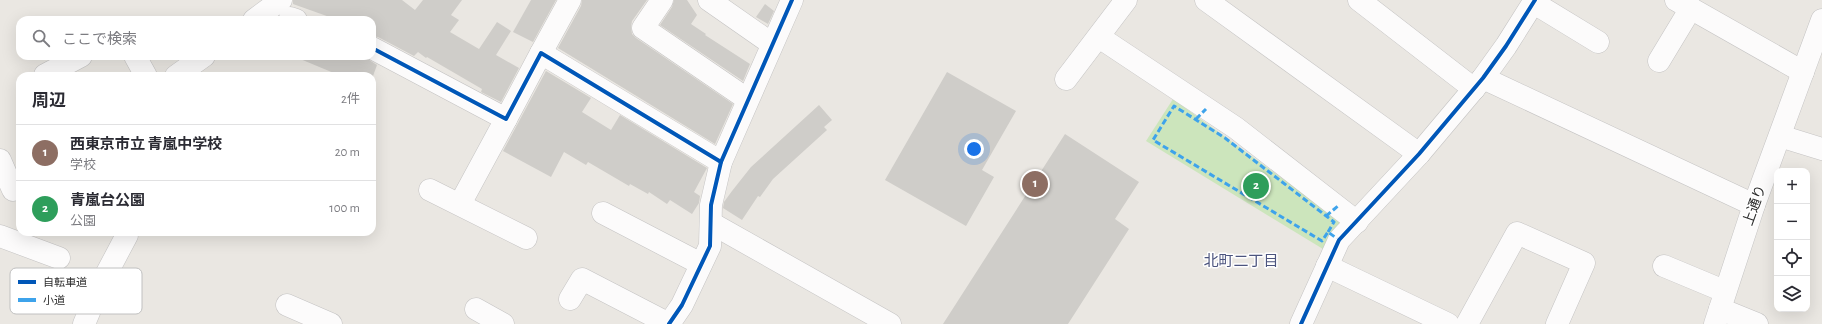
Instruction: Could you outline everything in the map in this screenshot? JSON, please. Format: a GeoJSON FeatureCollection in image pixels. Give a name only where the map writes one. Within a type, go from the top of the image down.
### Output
{"type":"FeatureCollection","features":[{"type":"Feature","properties":{"kind":"street"},"geometry":{"type":"LineString","coordinates":[[460,204],[570,0]]}},
{"type":"Feature","properties":{"kind":"street"},"geometry":{"type":"LineString","coordinates":[[662,0],[643,28],[747,99]]}},
{"type":"Feature","properties":{"kind":"street"},"geometry":{"type":"LineString","coordinates":[[709,0],[772,44]]}},
{"type":"Feature","properties":{"kind":"street"},"geometry":{"type":"LineString","coordinates":[[570,299],[582,279],[669,324],[682,305],[710,246],[711,205],[721,162],[747,99],[792,0]]}},
{"type":"Feature","properties":{"kind":"street"},"geometry":{"type":"LineString","coordinates":[[1066,79],[1126,0]]}},
{"type":"Feature","properties":{"kind":"street"},"geometry":{"type":"LineString","coordinates":[[1206,0],[1419,154]]}},
{"type":"Feature","properties":{"kind":"street"},"geometry":{"type":"LineString","coordinates":[[1359,0],[1478,84],[1754,205]]}},
{"type":"Feature","properties":{"kind":"street"},"geometry":{"type":"LineString","coordinates":[[1301,324],[1339,240],[1419,154],[1478,84],[1506,46],[1534,1],[1598,42]]}},
{"type":"Feature","properties":{"kind":"street"},"geometry":{"type":"LineString","coordinates":[[1659,61],[1684,4],[1803,72]]}},
{"type":"Feature","properties":{"kind":"street"},"geometry":{"type":"LineString","coordinates":[[274,16],[289,13]]}},
{"type":"Feature","properties":{"kind":"street","name":"上通り"},"geometry":{"type":"LineString","coordinates":[[1720,308],[1754,205],[1822,20]]}},
{"type":"Feature","properties":{"kind":"street"},"geometry":{"type":"LineString","coordinates":[[1099,36],[1236,128],[1357,222]]}},
{"type":"Feature","properties":{"kind":"street"},"geometry":{"type":"LineString","coordinates":[[376,50],[506,119]]}},
{"type":"Feature","properties":{"kind":"street"},"geometry":{"type":"LineString","coordinates":[[541,53],[721,162]]}},
{"type":"Feature","properties":{"kind":"street"},"geometry":{"type":"LineString","coordinates":[[51,72],[73,60]]}},
{"type":"Feature","properties":{"kind":"street"},"geometry":{"type":"LineString","coordinates":[[137,60],[144,72]]}},
{"type":"Feature","properties":{"kind":"street"},"geometry":{"type":"LineString","coordinates":[[182,72],[198,60]]}},
{"type":"Feature","properties":{"kind":"street"},"geometry":{"type":"LineString","coordinates":[[1780,136],[1822,149]]}},
{"type":"Feature","properties":{"kind":"street"},"geometry":{"type":"LineString","coordinates":[[0,160],[11,191]]}},
{"type":"Feature","properties":{"kind":"street"},"geometry":{"type":"LineString","coordinates":[[430,190],[526,238]]}},
{"type":"Feature","properties":{"kind":"street"},"geometry":{"type":"LineString","coordinates":[[603,213],[701,264]]}},
{"type":"Feature","properties":{"kind":"street"},"geometry":{"type":"LineString","coordinates":[[711,223],[890,324]]}},
{"type":"Feature","properties":{"kind":"street"},"geometry":{"type":"LineString","coordinates":[[1467,324],[1517,233],[1584,263],[1557,324]]}},
{"type":"Feature","properties":{"kind":"street"},"geometry":{"type":"LineString","coordinates":[[0,236],[59,258]]}},
{"type":"Feature","properties":{"kind":"street"},"geometry":{"type":"LineString","coordinates":[[110,268],[126,236]]}},
{"type":"Feature","properties":{"kind":"street"},"geometry":{"type":"LineString","coordinates":[[1327,266],[1448,324]]}},
{"type":"Feature","properties":{"kind":"street"},"geometry":{"type":"LineString","coordinates":[[1664,266],[1720,308],[1757,324]]}},
{"type":"Feature","properties":{"kind":"street"},"geometry":{"type":"LineString","coordinates":[[287,305],[331,324]]}},
{"type":"Feature","properties":{"kind":"street"},"geometry":{"type":"LineString","coordinates":[[476,309],[503,324]]}},
{"type":"Feature","properties":{"kind":"street"},"geometry":{"type":"LineString","coordinates":[[84,324],[88,314]]}},
{"type":"Feature","properties":{"kind":"green space"},"geometry":{"type":"Polygon","coordinates":[[[1173,99],[1341,221],[1323,249],[1146,141],[1173,99]]]}},
{"type":"Feature","properties":{"kind":"building"},"geometry":{"type":"Polygon","coordinates":[[[293,0],[402,0],[415,10],[423,0],[462,0],[451,15],[459,20],[450,32],[479,49],[497,22],[511,31],[496,55],[519,68],[501,102],[481,92],[482,89],[418,52],[414,56],[376,37],[376,16],[327,16],[293,4],[293,0]]]}},
{"type":"Feature","properties":{"kind":"building"},"geometry":{"type":"Polygon","coordinates":[[[531,0],[556,0],[533,42],[513,32],[531,0]]]}},
{"type":"Feature","properties":{"kind":"building"},"geometry":{"type":"Polygon","coordinates":[[[582,0],[647,0],[632,21],[632,34],[733,104],[715,144],[558,48],[581,6],[582,0]]]}},
{"type":"Feature","properties":{"kind":"building"},"geometry":{"type":"Polygon","coordinates":[[[674,0],[687,0],[697,15],[691,24],[706,34],[705,35],[750,64],[743,81],[660,25],[672,7],[674,0]]]}},
{"type":"Feature","properties":{"kind":"building"},"geometry":{"type":"Polygon","coordinates":[[[765,4],[774,11],[768,24],[756,17],[765,4]]]}},
{"type":"Feature","properties":{"kind":"building"},"geometry":{"type":"Polygon","coordinates":[[[303,60],[369,60],[377,65],[374,72],[331,72],[303,60]]]}},
{"type":"Feature","properties":{"kind":"building"},"geometry":{"type":"Polygon","coordinates":[[[546,71],[591,98],[582,112],[611,130],[620,115],[707,168],[694,192],[700,196],[699,203],[692,214],[670,200],[667,204],[649,192],[648,194],[630,184],[629,186],[588,162],[586,165],[564,152],[551,177],[503,151],[546,71]]]}},
{"type":"Feature","properties":{"kind":"building"},"geometry":{"type":"Polygon","coordinates":[[[947,72],[1016,111],[982,170],[994,177],[966,226],[885,180],[947,72]]]}},
{"type":"Feature","properties":{"kind":"building"},"geometry":{"type":"Polygon","coordinates":[[[819,105],[832,120],[824,127],[827,130],[773,179],[760,197],[758,196],[742,220],[723,208],[724,202],[751,167],[819,105]]]}},
{"type":"Feature","properties":{"kind":"building"},"geometry":{"type":"Polygon","coordinates":[[[1065,134],[1139,182],[1115,219],[1129,229],[1068,324],[943,324],[1065,134]]]}},
{"type":"Feature","properties":{"kind":"marked path"},"geometry":{"type":"LineString","coordinates":[[1328,232],[1334,222],[1225,138],[1174,106],[1153,140],[1322,241],[1328,232],[1339,240]]}},
{"type":"Feature","properties":{"kind":"marked path"},"geometry":{"type":"LineString","coordinates":[[1196,119],[1206,109]]}},
{"type":"Feature","properties":{"kind":"marked path"},"geometry":{"type":"LineString","coordinates":[[1326,216],[1338,206]]}},
{"type":"Feature","properties":{"kind":"cycle path"},"geometry":{"type":"LineString","coordinates":[[669,324],[682,305],[710,246],[711,205],[721,162],[792,0]]}},
{"type":"Feature","properties":{"kind":"cycle path"},"geometry":{"type":"LineString","coordinates":[[1301,324],[1339,240],[1419,154],[1483,78],[1506,46],[1535,0]]}},
{"type":"Feature","properties":{"kind":"cycle path"},"geometry":{"type":"LineString","coordinates":[[376,50],[506,119],[541,53],[721,162]]}},
{"type":"Feature","properties":{"kind":"place","name":"西東京市立 青嵐中学校"},"geometry":{"type":"Point","coordinates":[1035,184]}},
{"type":"Feature","properties":{"kind":"place","name":"青嵐台公園"},"geometry":{"type":"Point","coordinates":[1256,186]}},
{"type":"Feature","properties":{"kind":"district","name":"北町二丁目"},"geometry":{"type":"Point","coordinates":[1241,261]}}]}
